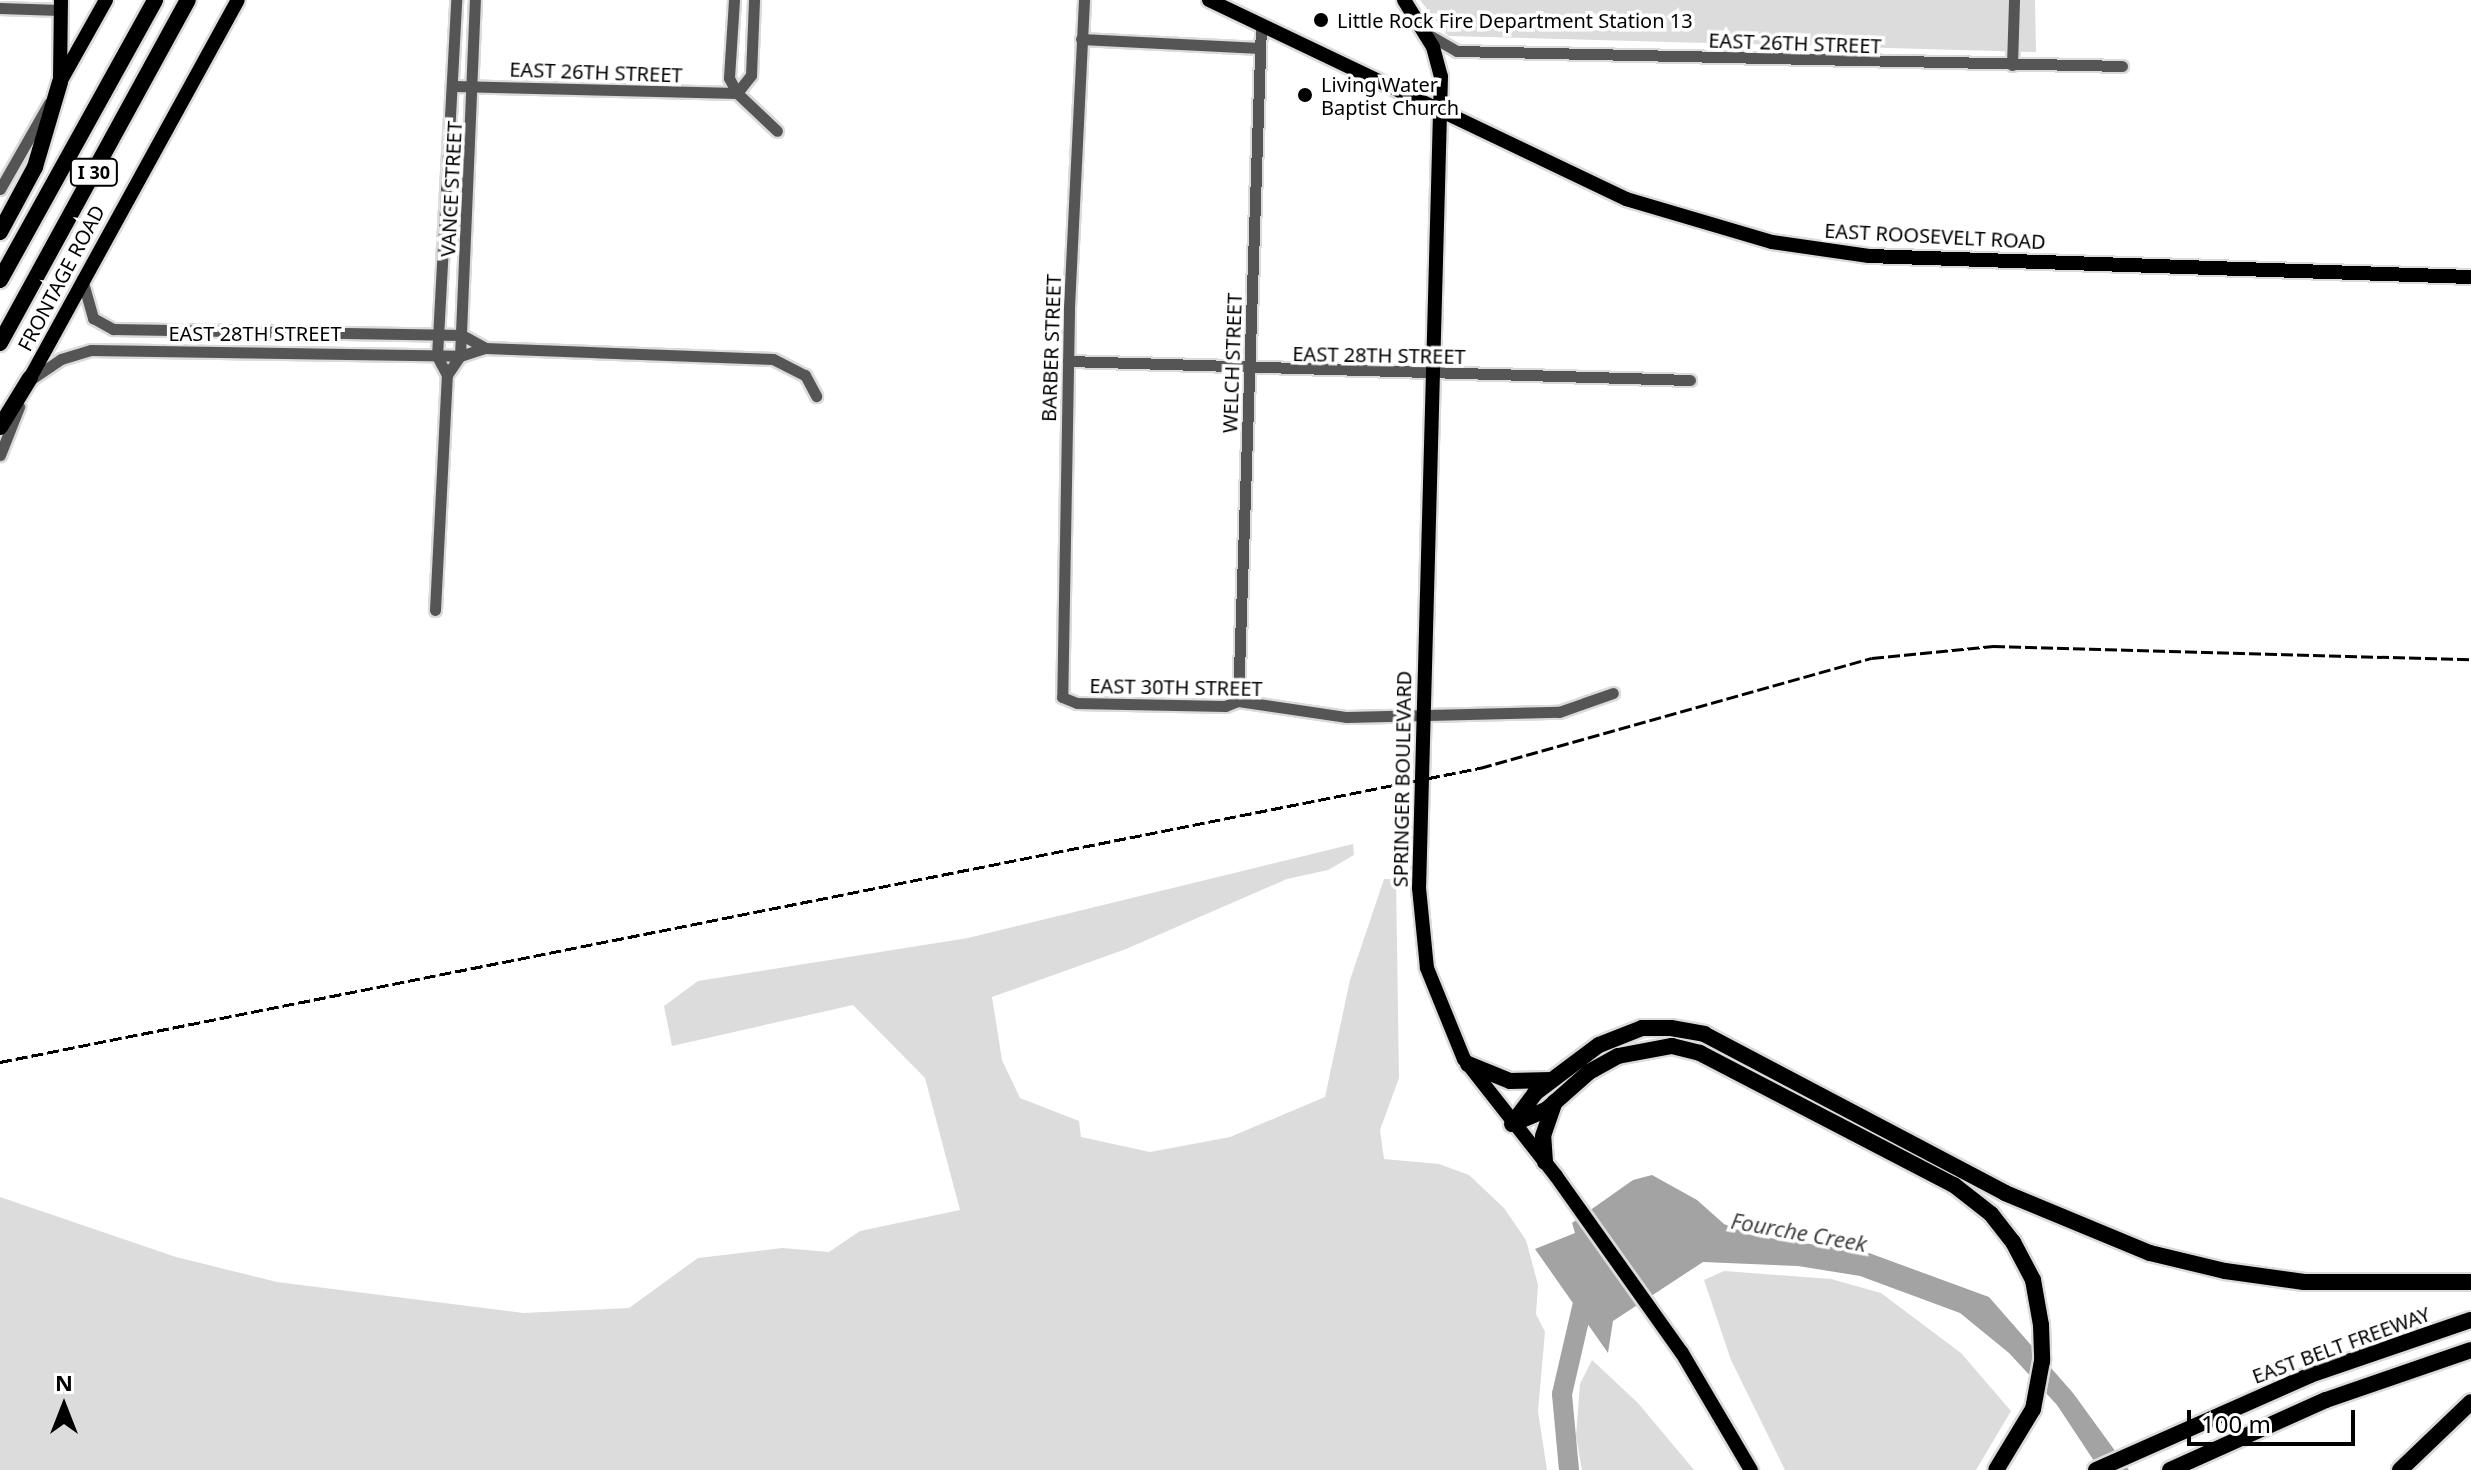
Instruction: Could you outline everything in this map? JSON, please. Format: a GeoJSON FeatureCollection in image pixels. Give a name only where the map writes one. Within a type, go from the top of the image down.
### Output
{"type":"FeatureCollection","features":[{"type":"Feature","properties":{"kind":"highway","name":"I 30"},"geometry":{"type":"LineString","coordinates":[[0,280],[155,0]]}},
{"type":"Feature","properties":{"kind":"highway","name":"I 30"},"geometry":{"type":"LineString","coordinates":[[0,343],[188,0]]}},
{"type":"Feature","properties":{"kind":"highway"},"geometry":{"type":"LineString","coordinates":[[0,232],[35,167],[60,82]]}},
{"type":"Feature","properties":{"kind":"highway"},"geometry":{"type":"LineString","coordinates":[[0,427],[30,378]]}},
{"type":"Feature","properties":{"kind":"highway"},"geometry":{"type":"LineString","coordinates":[[1512,1124],[1535,1093],[1599,1045],[1642,1028],[1704,1034],[2005,1193],[2150,1253],[2304,1282],[2471,1282]]}},
{"type":"Feature","properties":{"kind":"highway"},"geometry":{"type":"LineString","coordinates":[[1512,1124],[1555,1102],[1589,1072],[1642,1049],[1672,1046],[1700,1053],[1954,1185],[1991,1214],[2033,1280],[2042,1349],[2033,1409],[1996,1470]]}},
{"type":"Feature","properties":{"kind":"highway"},"geometry":{"type":"LineString","coordinates":[[1468,1064],[1510,1081],[1553,1079]]}},
{"type":"Feature","properties":{"kind":"highway"},"geometry":{"type":"LineString","coordinates":[[1550,1169],[1543,1136],[1555,1102]]}},
{"type":"Feature","properties":{"kind":"highway","name":"EAST BELT FREEWAY"},"geometry":{"type":"LineString","coordinates":[[2096,1470],[2310,1375],[2471,1320]]}},
{"type":"Feature","properties":{"kind":"highway"},"geometry":{"type":"LineString","coordinates":[[2170,1470],[2326,1400],[2471,1350]]}},
{"type":"Feature","properties":{"kind":"highway"},"geometry":{"type":"LineString","coordinates":[[2400,1470],[2471,1402]]}},
{"type":"Feature","properties":{"kind":"main road"},"geometry":{"type":"LineString","coordinates":[[60,82],[106,0]]}},
{"type":"Feature","properties":{"kind":"main road","name":"FRONTAGE ROAD"},"geometry":{"type":"LineString","coordinates":[[30,378],[82,278],[238,0]]}},
{"type":"Feature","properties":{"kind":"main road","name":"EAST ROOSEVELT ROAD"},"geometry":{"type":"LineString","coordinates":[[1209,0],[1643,206],[1735,234],[1816,250],[1942,260],[2471,277]]}},
{"type":"Feature","properties":{"kind":"main road","name":"SPRINGER BOULEVARD"},"geometry":{"type":"LineString","coordinates":[[1404,0],[1439,61],[1441,110],[1419,888],[1424,952],[1437,999],[1468,1064],[1550,1169],[1682,1353],[1751,1470]]}},
{"type":"Feature","properties":{"kind":"main road"},"geometry":{"type":"LineString","coordinates":[[60,5],[60,82]]}},
{"type":"Feature","properties":{"kind":"street","name":"VANCE STREET"},"geometry":{"type":"LineString","coordinates":[[437,356],[454,86],[456,0]]}},
{"type":"Feature","properties":{"kind":"street","name":"VANCE STREET"},"geometry":{"type":"LineString","coordinates":[[447,375],[460,356],[462,335],[475,87],[475,0]]}},
{"type":"Feature","properties":{"kind":"street"},"geometry":{"type":"LineString","coordinates":[[734,0],[729,78],[737,93],[777,131]]}},
{"type":"Feature","properties":{"kind":"street"},"geometry":{"type":"LineString","coordinates":[[737,93],[751,75],[754,0]]}},
{"type":"Feature","properties":{"kind":"street","name":"BARBER STREET"},"geometry":{"type":"LineString","coordinates":[[1062,697],[1068,361],[1084,0]]}},
{"type":"Feature","properties":{"kind":"street"},"geometry":{"type":"LineString","coordinates":[[2012,65],[2014,0]]}},
{"type":"Feature","properties":{"kind":"street"},"geometry":{"type":"LineString","coordinates":[[0,8],[60,5]]}},
{"type":"Feature","properties":{"kind":"street","name":"WELCH STREET"},"geometry":{"type":"LineString","coordinates":[[1238,701],[1261,25]]}},
{"type":"Feature","properties":{"kind":"street","name":"EAST 26TH STREET"},"geometry":{"type":"LineString","coordinates":[[1425,33],[1457,51],[2122,66]]}},
{"type":"Feature","properties":{"kind":"street"},"geometry":{"type":"LineString","coordinates":[[1081,39],[1260,48]]}},
{"type":"Feature","properties":{"kind":"street"},"geometry":{"type":"LineString","coordinates":[[0,189],[60,82]]}},
{"type":"Feature","properties":{"kind":"street","name":"EAST 26TH STREET"},"geometry":{"type":"LineString","coordinates":[[454,86],[737,93]]}},
{"type":"Feature","properties":{"kind":"street","name":"EAST 28TH STREET"},"geometry":{"type":"LineString","coordinates":[[82,278],[88,310],[96,321],[113,329],[462,335],[485,348]]}},
{"type":"Feature","properties":{"kind":"street","name":"EAST 28TH STREET"},"geometry":{"type":"LineString","coordinates":[[30,378],[91,350],[460,356],[485,348],[773,359],[805,375],[816,396]]}},
{"type":"Feature","properties":{"kind":"street"},"geometry":{"type":"LineString","coordinates":[[435,610],[447,375],[437,356]]}},
{"type":"Feature","properties":{"kind":"street","name":"EAST 28TH STREET"},"geometry":{"type":"LineString","coordinates":[[1068,361],[1433,376],[1690,380]]}},
{"type":"Feature","properties":{"kind":"street","name":"FRONTAGE ROAD"},"geometry":{"type":"LineString","coordinates":[[0,455],[30,378]]}},
{"type":"Feature","properties":{"kind":"street","name":"EAST 30TH STREET"},"geometry":{"type":"LineString","coordinates":[[1062,697],[1077,703],[1225,706],[1238,701],[1347,717],[1424,713],[1526,715],[1577,708],[1613,693]]}},
{"type":"Feature","properties":{"kind":"shaded area"},"geometry":{"type":"Polygon","coordinates":[[[1420,0],[2035,0],[2036,52],[1448,36],[1420,0]]]}},
{"type":"Feature","properties":{"kind":"shaded area"},"geometry":{"type":"Polygon","coordinates":[[[1353,844],[1354,855],[1328,870],[1287,879],[1126,949],[992,997],[1002,1060],[1020,1098],[1079,1121],[1081,1137],[1150,1152],[1230,1137],[1325,1097],[1350,980],[1384,879],[1396,879],[1399,1078],[1380,1130],[1384,1159],[1439,1164],[1469,1175],[1504,1208],[1526,1240],[1538,1285],[1536,1314],[1545,1332],[1538,1411],[1547,1470],[0,1470],[0,1197],[176,1257],[277,1282],[523,1313],[629,1308],[698,1258],[782,1248],[829,1252],[860,1231],[960,1210],[925,1078],[853,1005],[672,1046],[664,1006],[698,981],[968,938],[1353,844]]]}},
{"type":"Feature","properties":{"kind":"shaded area"},"geometry":{"type":"Polygon","coordinates":[[[1652,1175],[1697,1200],[1724,1224],[1751,1235],[1869,1253],[1989,1297],[2073,1393],[2129,1470],[2100,1470],[2057,1405],[2009,1353],[1960,1313],[1860,1276],[1798,1266],[1703,1262],[1613,1321],[1608,1353],[1535,1249],[1575,1233],[1572,1223],[1633,1180],[1652,1175]]]}},
{"type":"Feature","properties":{"kind":"shaded area"},"geometry":{"type":"Polygon","coordinates":[[[1724,1271],[1831,1279],[1881,1293],[1961,1353],[2011,1411],[1976,1470],[1785,1470],[1731,1360],[1704,1280],[1724,1271]]]}},
{"type":"Feature","properties":{"kind":"shaded area"},"geometry":{"type":"Polygon","coordinates":[[[1592,1360],[1638,1403],[1694,1470],[1582,1470],[1576,1436],[1580,1384],[1592,1360]]]}},
{"type":"Feature","properties":{"kind":"waterway","name":"Fourche Creek"},"geometry":{"type":"LineString","coordinates":[[1569,1470],[1562,1394],[1586,1290]]}},
{"type":"Feature","properties":{"kind":"railway"},"geometry":{"type":"LineString","coordinates":[[0,1062],[1480,768],[1872,658],[1993,646],[2471,659]]}},
{"type":"Feature","properties":{"kind":"place","name":"Little Rock Fire Department Station 13"},"geometry":{"type":"Point","coordinates":[1321,20]}},
{"type":"Feature","properties":{"kind":"place","name":"Living Water Baptist Church"},"geometry":{"type":"Point","coordinates":[1305,95]}}]}
